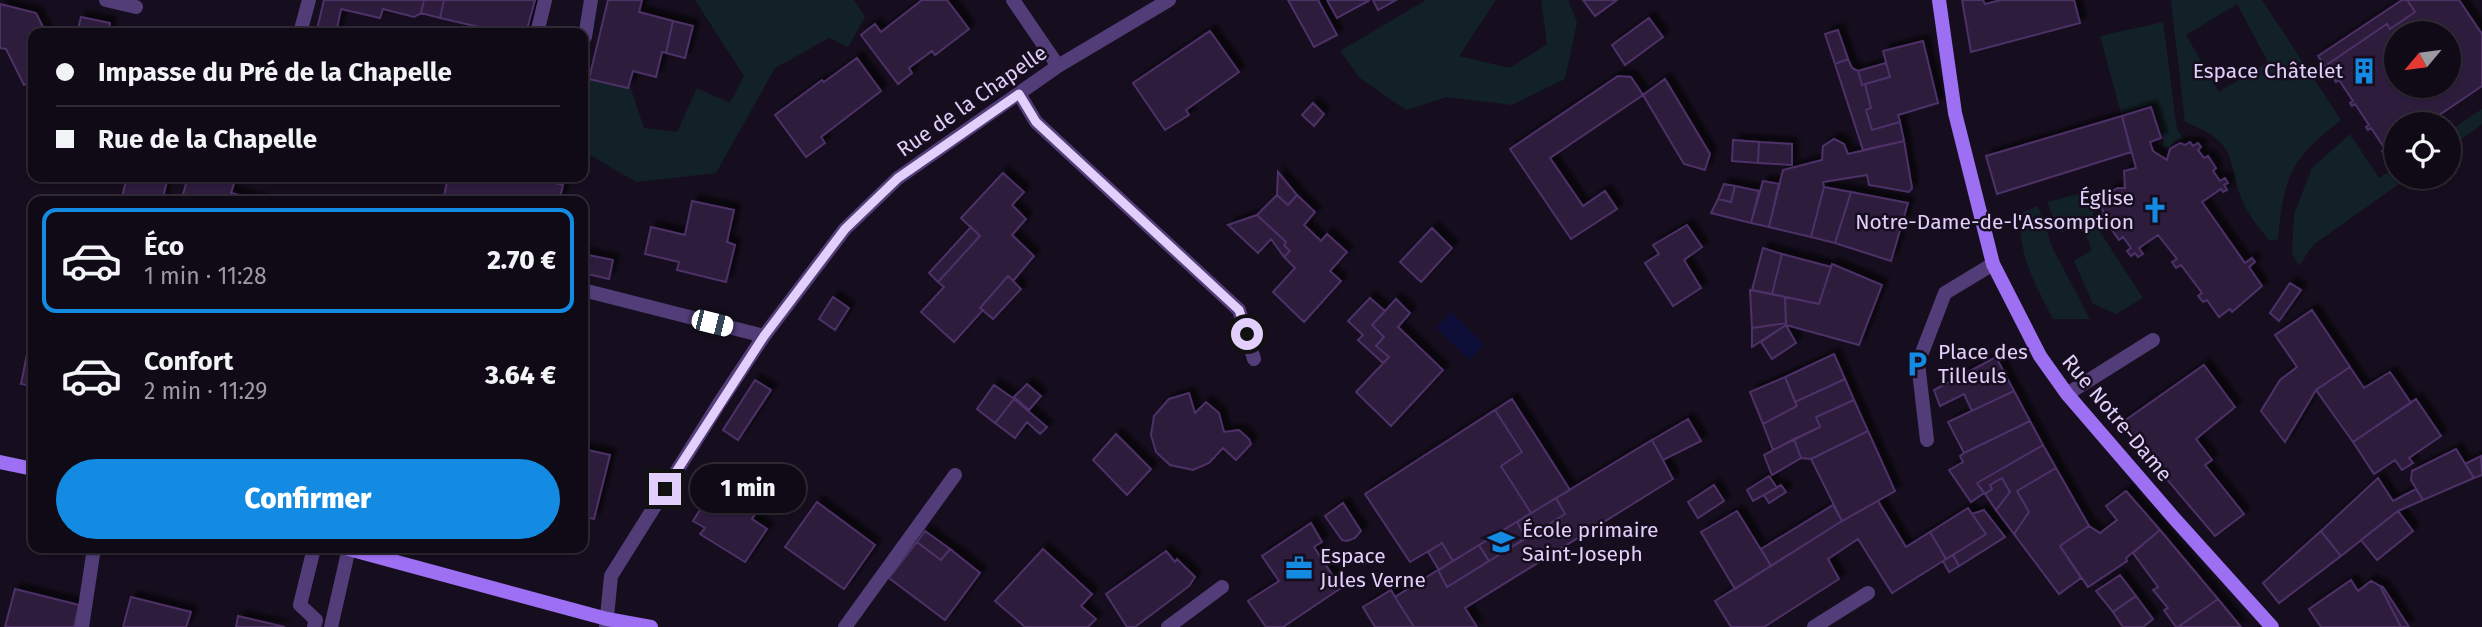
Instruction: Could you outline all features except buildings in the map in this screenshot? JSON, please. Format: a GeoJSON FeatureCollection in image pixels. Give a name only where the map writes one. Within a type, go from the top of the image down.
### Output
{"type":"FeatureCollection","features":[{"type":"Feature","properties":{"kind":"street"},"geometry":{"type":"LineString","coordinates":[[106,0],[136,7]]}},
{"type":"Feature","properties":{"kind":"street"},"geometry":{"type":"LineString","coordinates":[[301,28],[309,0]]}},
{"type":"Feature","properties":{"kind":"street"},"geometry":{"type":"LineString","coordinates":[[538,28],[545,0]]}},
{"type":"Feature","properties":{"kind":"street"},"geometry":{"type":"LineString","coordinates":[[586,28],[591,0]]}},
{"type":"Feature","properties":{"kind":"street"},"geometry":{"type":"LineString","coordinates":[[1013,0],[1058,66]]}},
{"type":"Feature","properties":{"kind":"street","name":"Rue de la Chapelle"},"geometry":{"type":"LineString","coordinates":[[606,623],[611,576],[764,336],[845,229],[898,178],[1058,66],[1169,0]]}},
{"type":"Feature","properties":{"kind":"street","name":"Rue Notre-Dame"},"geometry":{"type":"LineString","coordinates":[[1940,0],[1955,113],[1993,264],[2040,356],[2067,394],[2217,568],[2272,627]]}},
{"type":"Feature","properties":{"kind":"street"},"geometry":{"type":"LineString","coordinates":[[1019,94],[1036,122],[1239,310],[1254,359]]}},
{"type":"Feature","properties":{"kind":"street"},"geometry":{"type":"LineString","coordinates":[[1927,440],[1919,363],[1923,351],[1945,293],[1993,264]]}},
{"type":"Feature","properties":{"kind":"street"},"geometry":{"type":"LineString","coordinates":[[588,291],[764,336]]}},
{"type":"Feature","properties":{"kind":"street"},"geometry":{"type":"LineString","coordinates":[[2067,394],[2153,340]]}},
{"type":"Feature","properties":{"kind":"street"},"geometry":{"type":"LineString","coordinates":[[0,462],[28,468]]}},
{"type":"Feature","properties":{"kind":"street"},"geometry":{"type":"LineString","coordinates":[[845,627],[955,475]]}},
{"type":"Feature","properties":{"kind":"street"},"geometry":{"type":"LineString","coordinates":[[82,627],[93,553]]}},
{"type":"Feature","properties":{"kind":"street"},"geometry":{"type":"LineString","coordinates":[[312,553],[300,605],[316,620],[314,627]]}},
{"type":"Feature","properties":{"kind":"street"},"geometry":{"type":"LineString","coordinates":[[331,627],[346,553]]}},
{"type":"Feature","properties":{"kind":"street"},"geometry":{"type":"LineString","coordinates":[[364,553],[606,623],[651,627]]}},
{"type":"Feature","properties":{"kind":"street"},"geometry":{"type":"LineString","coordinates":[[1168,627],[1222,587]]}},
{"type":"Feature","properties":{"kind":"street"},"geometry":{"type":"LineString","coordinates":[[1814,627],[1868,593]]}},
{"type":"Feature","properties":{"kind":"shaded area"},"geometry":{"type":"Polygon","coordinates":[[[695,0],[854,0],[865,17],[848,47],[829,38],[775,68],[716,173],[636,182],[588,154],[588,79],[630,86],[644,128],[677,132],[697,88],[730,103],[744,76],[695,0]]]}},
{"type":"Feature","properties":{"kind":"shaded area"},"geometry":{"type":"Polygon","coordinates":[[[1426,0],[1496,0],[1459,56],[1510,68],[1547,44],[1541,0],[1568,0],[1577,22],[1565,79],[1512,105],[1447,97],[1406,110],[1360,78],[1340,51],[1426,0]]]}},
{"type":"Feature","properties":{"kind":"shaded area"},"geometry":{"type":"Polygon","coordinates":[[[2171,0],[2262,0],[2341,120],[2300,158],[2287,184],[2278,239],[2270,241],[2247,210],[2225,148],[2217,139],[2185,122],[2171,0]],[[2237,4],[2186,35],[2219,92],[2268,62],[2237,4]]]}},
{"type":"Feature","properties":{"kind":"shaded area"},"geometry":{"type":"Polygon","coordinates":[[[2163,22],[2177,129],[2183,138],[2168,148],[2162,146],[2164,141],[2153,104],[2121,113],[2100,36],[2163,22]]]}},
{"type":"Feature","properties":{"kind":"shaded area"},"geometry":{"type":"Polygon","coordinates":[[[2482,109],[2482,124],[2461,139],[2461,123],[2482,109]]]}},
{"type":"Feature","properties":{"kind":"shaded area"},"geometry":{"type":"Polygon","coordinates":[[[2350,134],[2379,178],[2384,175],[2384,189],[2392,189],[2313,245],[2299,266],[2292,253],[2294,214],[2312,168],[2350,134]]]}},
{"type":"Feature","properties":{"kind":"shaded area"},"geometry":{"type":"Polygon","coordinates":[[[2094,190],[2100,200],[2091,218],[2143,298],[2116,314],[2093,304],[2074,261],[2092,250],[2081,224],[2060,233],[2047,202],[2094,190]]]}},
{"type":"Feature","properties":{"kind":"shaded area"},"geometry":{"type":"Polygon","coordinates":[[[2038,206],[2053,249],[2090,319],[2053,319],[2034,280],[2022,243],[2021,213],[2038,206]]]}},
{"type":"Feature","properties":{"kind":"shaded area"},"geometry":{"type":"Polygon","coordinates":[[[1451,312],[1484,344],[1470,360],[1436,328],[1451,312]]]}},
{"type":"Feature","properties":{"kind":"place","name":"Espace Châtelet"},"geometry":{"type":"Point","coordinates":[2364,71]}},
{"type":"Feature","properties":{"kind":"place","name":"Église Notre-Dame-de-l'Assomption"},"geometry":{"type":"Point","coordinates":[2155,210]}},
{"type":"Feature","properties":{"kind":"place","name":"Place des Tilleuls"},"geometry":{"type":"Point","coordinates":[1917,364]}},
{"type":"Feature","properties":{"kind":"place","name":"École primaire Saint-Joseph"},"geometry":{"type":"Point","coordinates":[1501,542]}},
{"type":"Feature","properties":{"kind":"place","name":"Espace Jules Verne"},"geometry":{"type":"Point","coordinates":[1299,568]}},
{"type":"Feature","properties":{"kind":"route"},"geometry":{"type":"LineString","coordinates":[[665,489],[764,336],[845,229],[898,178],[1019,94],[1036,122],[1239,310],[1247,334]]}}]}
